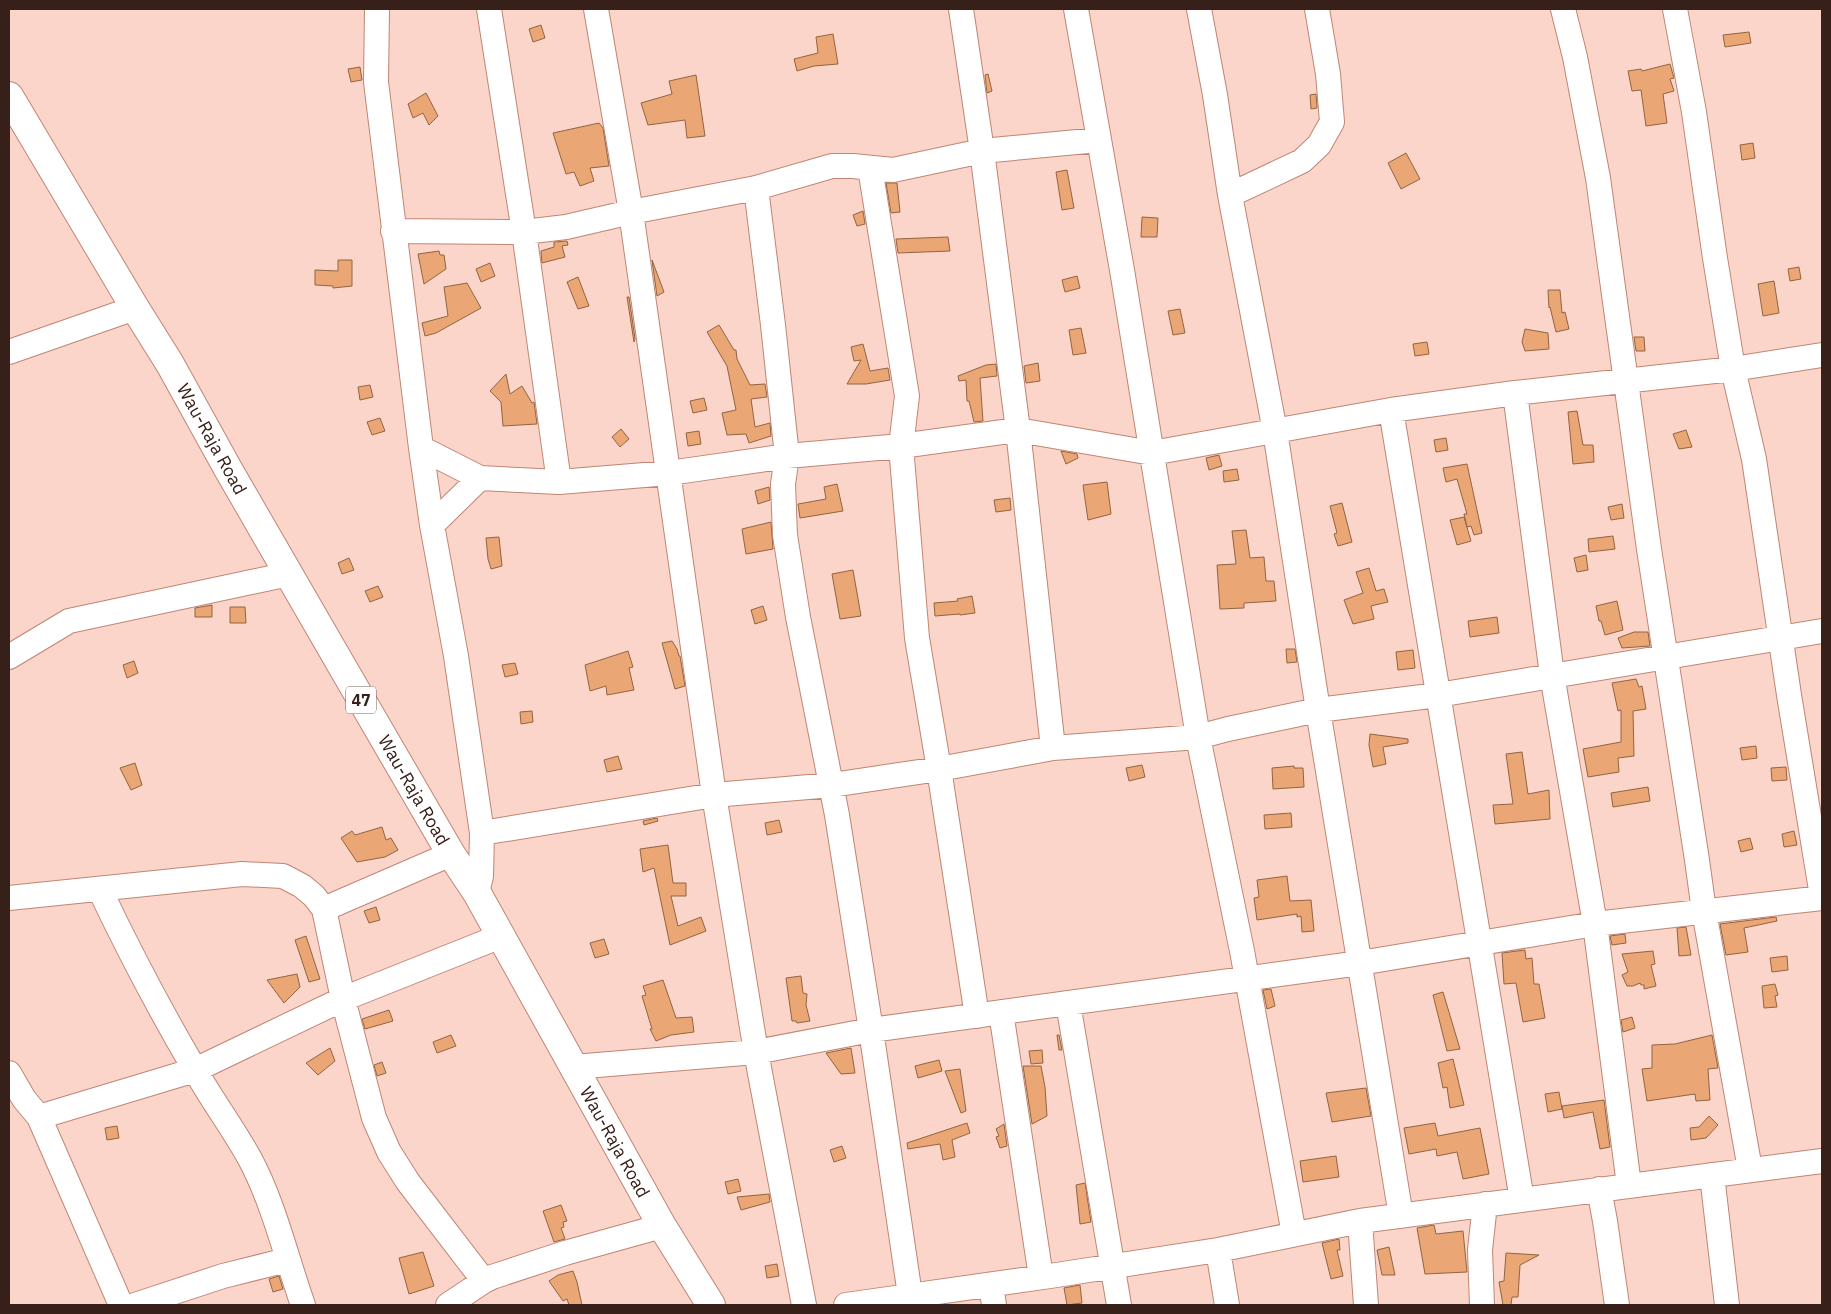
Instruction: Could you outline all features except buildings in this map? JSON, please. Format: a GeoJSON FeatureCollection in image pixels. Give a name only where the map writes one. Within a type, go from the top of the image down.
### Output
{"type":"FeatureCollection","features":[{"type":"Feature","properties":{"kind":"main road","name":"Wau-Raja Road"},"geometry":{"type":"LineString","coordinates":[[9,96],[170,364],[451,854],[477,893],[662,1226],[711,1305]]}},
{"type":"Feature","properties":{"kind":"street"},"geometry":{"type":"LineString","coordinates":[[377,9],[376,82],[393,231],[432,525],[457,665],[482,833],[481,876],[477,893]]}},
{"type":"Feature","properties":{"kind":"street"},"geometry":{"type":"LineString","coordinates":[[489,9],[524,232],[559,482]]}},
{"type":"Feature","properties":{"kind":"street"},"geometry":{"type":"LineString","coordinates":[[596,9],[631,212],[714,795],[756,1052],[804,1305]]}},
{"type":"Feature","properties":{"kind":"street"},"geometry":{"type":"LineString","coordinates":[[961,9],[982,151],[1018,430],[1053,748]]}},
{"type":"Feature","properties":{"kind":"street"},"geometry":{"type":"LineString","coordinates":[[1076,9],[1122,270],[1198,738],[1248,979],[1294,1234]]}},
{"type":"Feature","properties":{"kind":"street"},"geometry":{"type":"LineString","coordinates":[[1199,9],[1215,95],[1230,195],[1275,431],[1318,710],[1402,1216]]}},
{"type":"Feature","properties":{"kind":"street"},"geometry":{"type":"LineString","coordinates":[[1230,195],[1302,161],[1319,145],[1332,122],[1328,74],[1317,9]]}},
{"type":"Feature","properties":{"kind":"street"},"geometry":{"type":"LineString","coordinates":[[1563,9],[1575,57],[1598,178],[1649,549],[1704,911],[1750,1169]]}},
{"type":"Feature","properties":{"kind":"street"},"geometry":{"type":"LineString","coordinates":[[572,1067],[756,1052],[871,1030],[1360,963],[1595,924],[1822,897],[1780,637],[1754,459],[1733,369],[1694,112],[1675,9]]}},
{"type":"Feature","properties":{"kind":"street"},"geometry":{"type":"LineString","coordinates":[[393,231],[524,232],[566,227],[631,212],[756,188],[832,166],[893,170],[982,151],[1098,140]]}},
{"type":"Feature","properties":{"kind":"street"},"geometry":{"type":"LineString","coordinates":[[870,168],[907,396],[901,446],[917,638],[977,1016]]}},
{"type":"Feature","properties":{"kind":"street"},"geometry":{"type":"LineString","coordinates":[[756,188],[787,456],[783,484],[785,535],[798,617],[832,785],[871,1030],[910,1295]]}},
{"type":"Feature","properties":{"kind":"street"},"geometry":{"type":"LineString","coordinates":[[9,352],[135,308]]}},
{"type":"Feature","properties":{"kind":"street"},"geometry":{"type":"LineString","coordinates":[[421,448],[480,478],[559,482],[669,473],[787,456],[901,446],[1018,430],[1152,453],[1392,410],[1515,393],[1733,369],[1822,356]]}},
{"type":"Feature","properties":{"kind":"street"},"geometry":{"type":"LineString","coordinates":[[1515,393],[1552,675],[1595,924],[1629,1185]]}},
{"type":"Feature","properties":{"kind":"street"},"geometry":{"type":"LineString","coordinates":[[1392,410],[1522,1200]]}},
{"type":"Feature","properties":{"kind":"street"},"geometry":{"type":"LineString","coordinates":[[432,525],[480,478]]}},
{"type":"Feature","properties":{"kind":"street"},"geometry":{"type":"LineString","coordinates":[[9,657],[69,621],[289,574]]}},
{"type":"Feature","properties":{"kind":"street"},"geometry":{"type":"LineString","coordinates":[[482,833],[714,795],[832,785],[939,769],[1053,748],[1198,738],[1228,729],[1318,710],[1438,695],[1666,658],[1780,637],[1822,632]]}},
{"type":"Feature","properties":{"kind":"street"},"geometry":{"type":"LineString","coordinates":[[324,909],[451,854]]}},
{"type":"Feature","properties":{"kind":"street"},"geometry":{"type":"LineString","coordinates":[[9,898],[242,874],[283,876],[302,886],[314,896],[324,909],[343,999],[374,1118],[389,1152],[408,1182],[484,1281]]}},
{"type":"Feature","properties":{"kind":"street"},"geometry":{"type":"LineString","coordinates":[[100,890],[138,968],[195,1070],[250,1159],[264,1189],[303,1305]]}},
{"type":"Feature","properties":{"kind":"street"},"geometry":{"type":"LineString","coordinates":[[39,1117],[195,1070],[343,999],[501,936]]}},
{"type":"Feature","properties":{"kind":"street"},"geometry":{"type":"LineString","coordinates":[[1068,1003],[1114,1266],[1119,1305]]}},
{"type":"Feature","properties":{"kind":"street"},"geometry":{"type":"LineString","coordinates":[[1001,1012],[1041,1278]]}},
{"type":"Feature","properties":{"kind":"street"},"geometry":{"type":"LineString","coordinates":[[10,1080],[39,1117],[121,1305]]}},
{"type":"Feature","properties":{"kind":"street"},"geometry":{"type":"LineString","coordinates":[[846,1305],[872,1303],[910,1295],[992,1295],[1041,1278],[1218,1250],[1360,1221],[1822,1161]]}},
{"type":"Feature","properties":{"kind":"street"},"geometry":{"type":"LineString","coordinates":[[1712,1175],[1727,1305]]}},
{"type":"Feature","properties":{"kind":"street"},"geometry":{"type":"LineString","coordinates":[[1599,1189],[1617,1305]]}},
{"type":"Feature","properties":{"kind":"street"},"geometry":{"type":"LineString","coordinates":[[1482,1305],[1480,1250],[1485,1204]]}},
{"type":"Feature","properties":{"kind":"street"},"geometry":{"type":"LineString","coordinates":[[1360,1221],[1366,1305]]}},
{"type":"Feature","properties":{"kind":"street"},"geometry":{"type":"LineString","coordinates":[[448,1305],[484,1281],[565,1253],[662,1226]]}},
{"type":"Feature","properties":{"kind":"street"},"geometry":{"type":"LineString","coordinates":[[1218,1250],[1227,1305]]}},
{"type":"Feature","properties":{"kind":"street"},"geometry":{"type":"LineString","coordinates":[[135,1305],[223,1276],[287,1260]]}}]}
